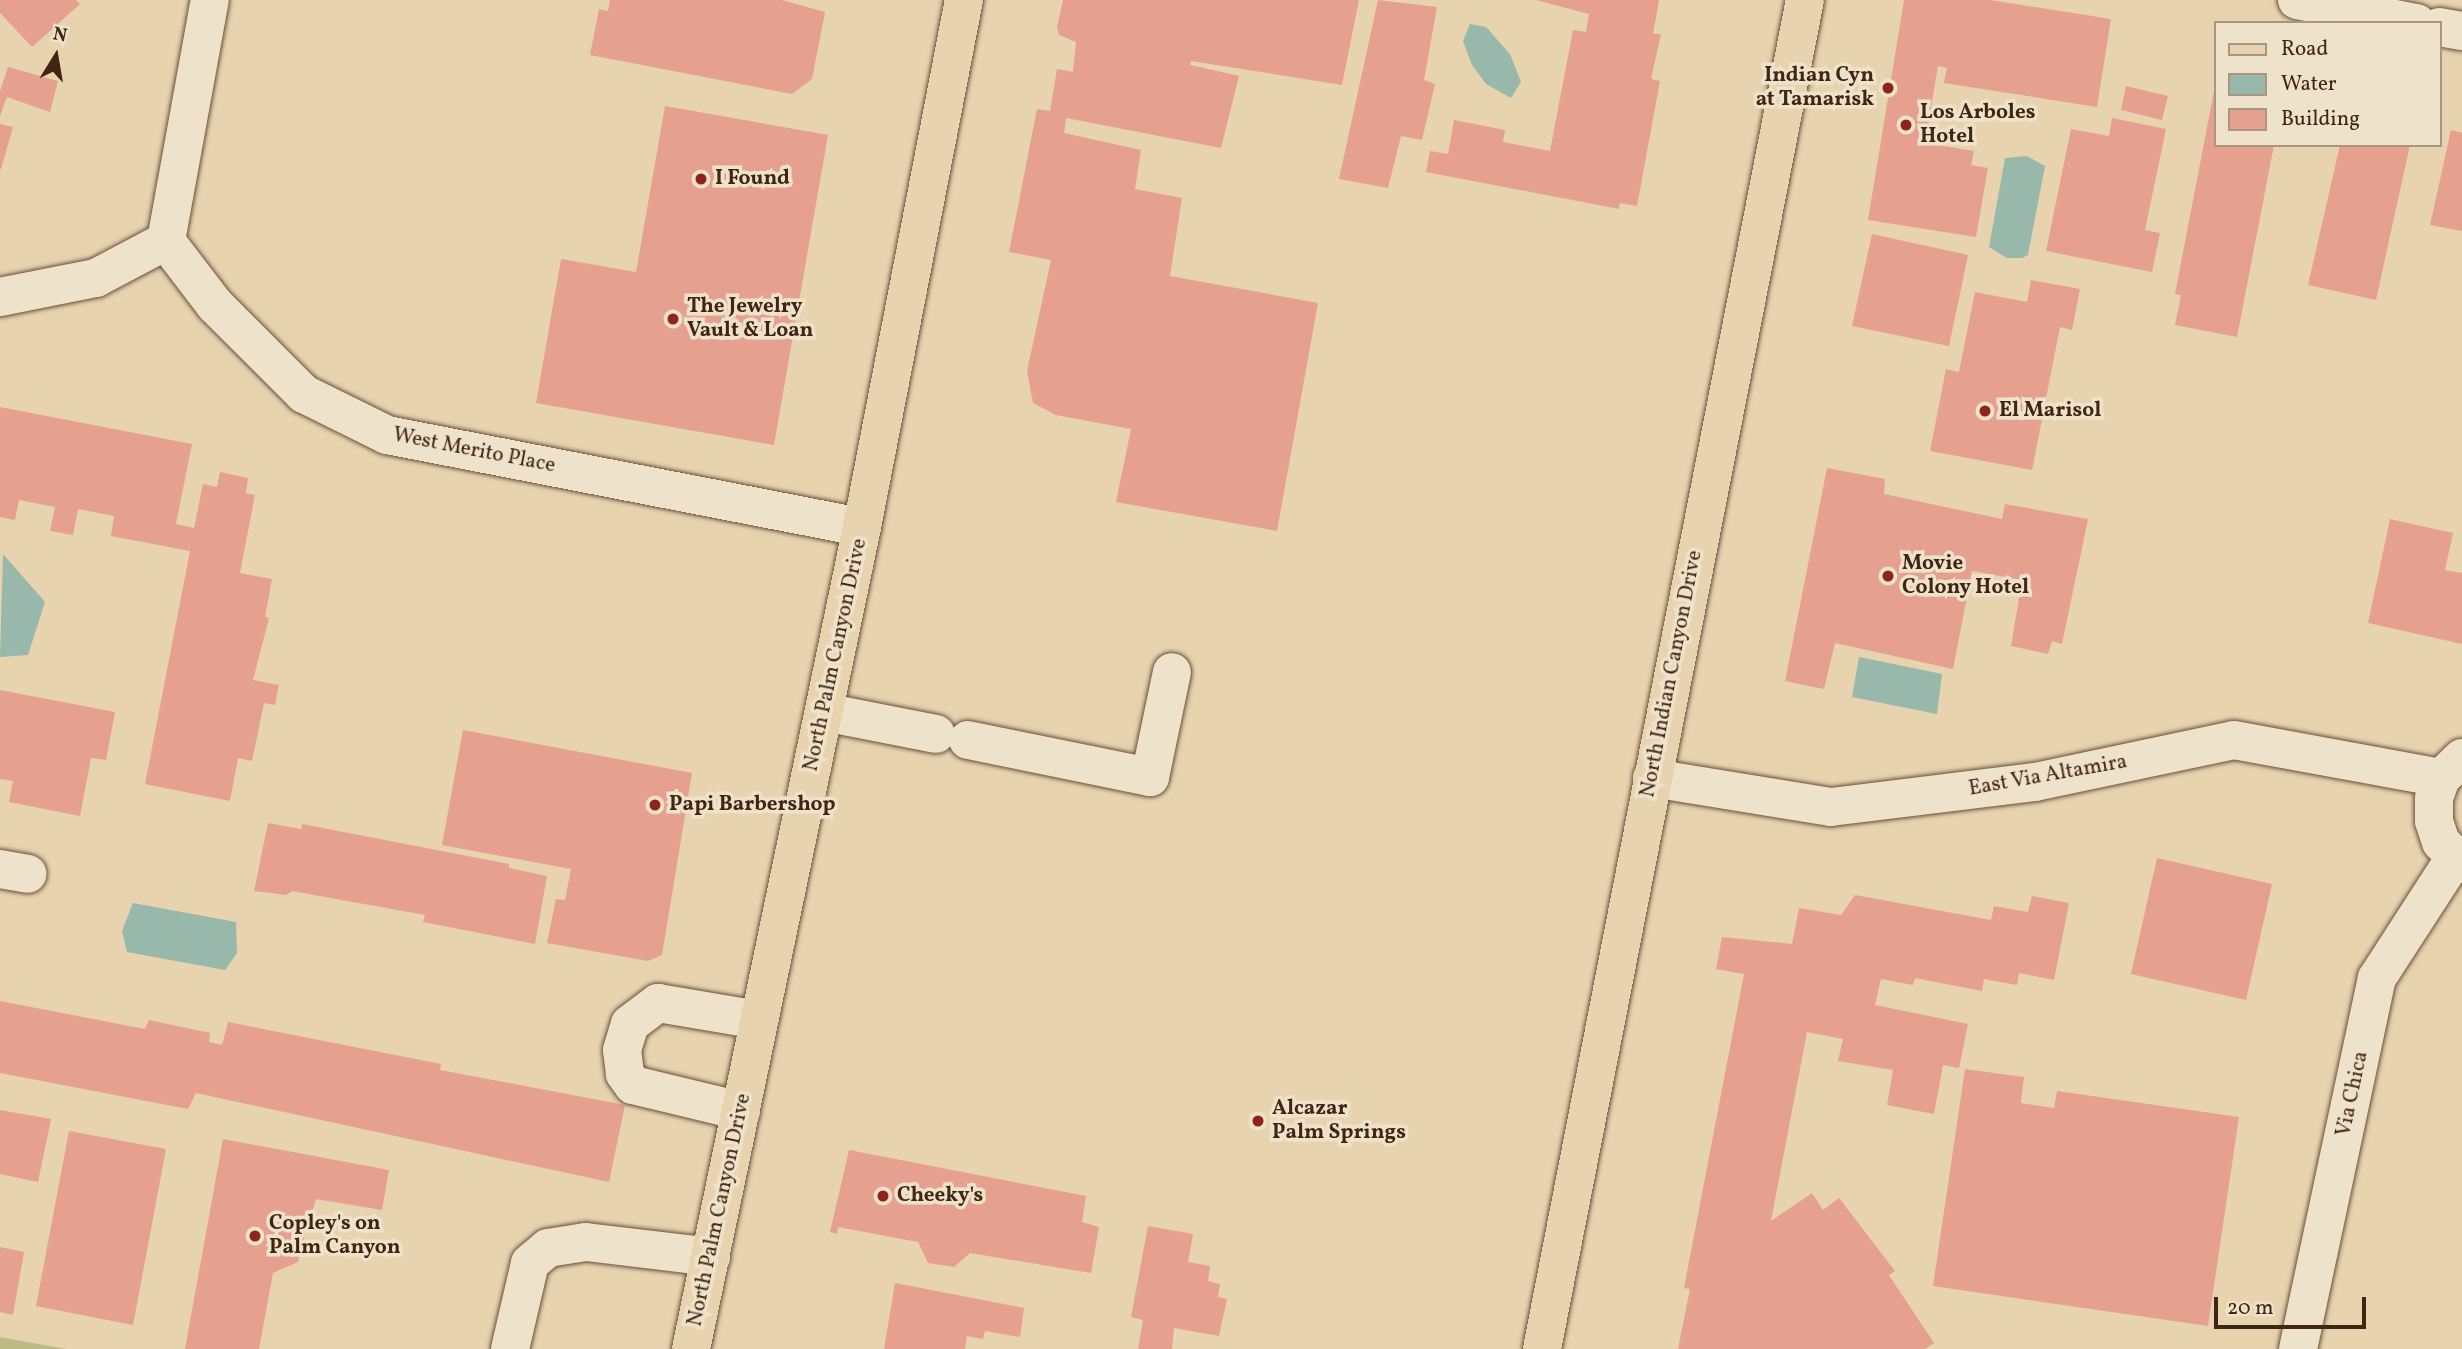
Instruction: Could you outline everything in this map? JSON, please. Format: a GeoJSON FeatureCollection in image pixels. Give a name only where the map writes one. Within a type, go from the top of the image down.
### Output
{"type":"FeatureCollection","features":[{"type":"Feature","properties":{"kind":"main road","name":"North Palm Canyon Drive"},"geometry":{"type":"LineString","coordinates":[[691,1349],[862,527],[964,0]]}},
{"type":"Feature","properties":{"kind":"main road","name":"North Indian Canyon Drive"},"geometry":{"type":"LineString","coordinates":[[1542,1349],[1805,0]]}},
{"type":"Feature","properties":{"kind":"street"},"geometry":{"type":"LineString","coordinates":[[0,297],[96,278],[166,241],[210,0]]}},
{"type":"Feature","properties":{"kind":"street"},"geometry":{"type":"LineString","coordinates":[[2297,0],[2407,21]]}},
{"type":"Feature","properties":{"kind":"street"},"geometry":{"type":"LineString","coordinates":[[2441,27],[2462,31]]}},
{"type":"Feature","properties":{"kind":"street","name":"West Merito Place"},"geometry":{"type":"LineString","coordinates":[[166,241],[215,305],[304,394],[387,435],[862,527]]}},
{"type":"Feature","properties":{"kind":"street"},"geometry":{"type":"LineString","coordinates":[[824,712],[1150,777],[1172,672]]}},
{"type":"Feature","properties":{"kind":"street","name":"East Via Altamira"},"geometry":{"type":"LineString","coordinates":[[1652,778],[1831,807],[2035,782],[2234,740],[2452,768],[2434,798],[2434,821],[2441,842],[2458,862]]}},
{"type":"Feature","properties":{"kind":"street","name":"Via Chica"},"geometry":{"type":"LineString","coordinates":[[2298,1349],[2377,978],[2458,862]]}},
{"type":"Feature","properties":{"kind":"street"},"geometry":{"type":"LineString","coordinates":[[741,1111],[633,1085],[625,1074],[622,1050],[630,1024],[659,1003],[760,1020]]}},
{"type":"Feature","properties":{"kind":"street"},"geometry":{"type":"LineString","coordinates":[[510,1349],[530,1264],[548,1248],[586,1242],[710,1257]]}},
{"type":"Feature","properties":{"kind":"shaded area"},"geometry":{"type":"Polygon","coordinates":[[[0,1337],[66,1349],[0,1349],[0,1337]]]}},
{"type":"Feature","properties":{"kind":"water"},"geometry":{"type":"Polygon","coordinates":[[[1470,24],[1486,27],[1510,54],[1521,82],[1511,98],[1486,84],[1472,65],[1463,41],[1470,24]]]}},
{"type":"Feature","properties":{"kind":"water"},"geometry":{"type":"Polygon","coordinates":[[[2027,156],[2045,166],[2028,255],[2022,258],[2007,258],[1989,247],[2005,158],[2027,156]]]}},
{"type":"Feature","properties":{"kind":"water"},"geometry":{"type":"Polygon","coordinates":[[[3,554],[45,602],[28,655],[0,657],[3,554]]]}},
{"type":"Feature","properties":{"kind":"water"},"geometry":{"type":"Polygon","coordinates":[[[1859,657],[1942,674],[1937,714],[1852,697],[1859,657]]]}},
{"type":"Feature","properties":{"kind":"water"},"geometry":{"type":"Polygon","coordinates":[[[133,903],[236,922],[237,953],[225,970],[127,952],[122,931],[133,903]]]}},
{"type":"Feature","properties":{"kind":"building"},"geometry":{"type":"Polygon","coordinates":[[[0,0],[76,0],[80,4],[32,47],[0,13],[0,0]]]}},
{"type":"Feature","properties":{"kind":"building"},"geometry":{"type":"Polygon","coordinates":[[[610,0],[782,0],[825,12],[812,79],[792,94],[590,55],[599,9],[608,11],[610,0]]]}},
{"type":"Feature","properties":{"kind":"building"},"geometry":{"type":"Polygon","coordinates":[[[1063,0],[1359,0],[1342,85],[1191,61],[1190,65],[1239,76],[1221,148],[1066,118],[1064,133],[1141,150],[1135,189],[1182,198],[1170,276],[1318,303],[1277,531],[1116,502],[1131,429],[1056,415],[1033,403],[1027,371],[1051,260],[1009,252],[1037,109],[1050,111],[1057,69],[1073,72],[1076,42],[1059,35],[1057,27],[1063,0]]]}},
{"type":"Feature","properties":{"kind":"building"},"geometry":{"type":"Polygon","coordinates":[[[1378,0],[1437,7],[1424,80],[1435,84],[1422,140],[1401,136],[1388,188],[1339,179],[1378,0]]]}},
{"type":"Feature","properties":{"kind":"building"},"geometry":{"type":"Polygon","coordinates":[[[1536,0],[1659,0],[1653,34],[1661,34],[1651,79],[1660,81],[1637,206],[1620,203],[1619,209],[1426,172],[1430,151],[1448,154],[1454,120],[1505,130],[1503,142],[1550,151],[1573,30],[1586,32],[1589,14],[1536,0]]]}},
{"type":"Feature","properties":{"kind":"building","name":"Los Arboles Hotel"},"geometry":{"type":"Polygon","coordinates":[[[1904,0],[1990,0],[2111,19],[2097,107],[1944,83],[1947,68],[1938,66],[1925,143],[1974,151],[1971,165],[1988,168],[1976,237],[1868,220],[1904,0]]]}},
{"type":"Feature","properties":{"kind":"building"},"geometry":{"type":"Polygon","coordinates":[[[8,67],[58,81],[50,112],[7,97],[0,116],[0,91],[8,67]]]}},
{"type":"Feature","properties":{"kind":"building"},"geometry":{"type":"Polygon","coordinates":[[[2126,86],[2168,96],[2162,120],[2121,110],[2126,86]]]}},
{"type":"Feature","properties":{"kind":"building"},"geometry":{"type":"Polygon","coordinates":[[[2214,91],[2214,147],[2274,147],[2237,337],[2175,325],[2181,295],[2175,294],[2214,91]]]}},
{"type":"Feature","properties":{"kind":"building"},"geometry":{"type":"Polygon","coordinates":[[[665,106],[828,135],[774,445],[536,403],[561,259],[636,272],[665,106]]]}},
{"type":"Feature","properties":{"kind":"building"},"geometry":{"type":"Polygon","coordinates":[[[2112,118],[2166,129],[2145,230],[2160,233],[2152,272],[2046,251],[2071,129],[2109,136],[2112,118]]]}},
{"type":"Feature","properties":{"kind":"building"},"geometry":{"type":"Polygon","coordinates":[[[0,124],[13,127],[1,169],[0,169],[0,124]]]}},
{"type":"Feature","properties":{"kind":"building"},"geometry":{"type":"Polygon","coordinates":[[[2451,130],[2462,133],[2462,231],[2430,225],[2451,130]]]}},
{"type":"Feature","properties":{"kind":"building"},"geometry":{"type":"Polygon","coordinates":[[[2340,147],[2410,147],[2376,300],[2308,285],[2340,147]]]}},
{"type":"Feature","properties":{"kind":"building"},"geometry":{"type":"Polygon","coordinates":[[[1872,234],[1968,255],[1949,346],[1852,326],[1872,234]]]}},
{"type":"Feature","properties":{"kind":"building"},"geometry":{"type":"Polygon","coordinates":[[[2031,280],[2080,289],[2072,330],[2060,327],[2032,470],[1930,451],[1946,369],[1959,372],[1975,292],[2027,302],[2031,280]]]}},
{"type":"Feature","properties":{"kind":"building"},"geometry":{"type":"Polygon","coordinates":[[[0,407],[192,444],[176,524],[194,528],[203,484],[217,487],[220,472],[248,478],[246,493],[255,495],[240,573],[272,579],[265,617],[269,618],[253,680],[279,685],[275,705],[264,703],[252,761],[238,758],[230,801],[145,784],[190,551],[111,536],[114,516],[78,509],[73,535],[50,531],[55,507],[19,500],[15,520],[0,517],[0,407]]]}},
{"type":"Feature","properties":{"kind":"building","name":"Movie Colony Hotel"},"geometry":{"type":"Polygon","coordinates":[[[1827,468],[1885,479],[1884,494],[2002,519],[2005,504],[2088,519],[2062,644],[2052,641],[2048,654],[2011,646],[2022,580],[1972,571],[1953,669],[1835,643],[1824,689],[1785,681],[1827,468]]]}},
{"type":"Feature","properties":{"kind":"building"},"geometry":{"type":"Polygon","coordinates":[[[2390,519],[2453,533],[2445,570],[2462,573],[2462,644],[2368,623],[2390,519]]]}},
{"type":"Feature","properties":{"kind":"building"},"geometry":{"type":"Polygon","coordinates":[[[0,690],[115,712],[106,760],[91,758],[80,816],[9,802],[13,781],[0,779],[0,690]]]}},
{"type":"Feature","properties":{"kind":"building"},"geometry":{"type":"Polygon","coordinates":[[[463,730],[692,773],[662,955],[648,961],[547,943],[556,899],[565,900],[571,869],[442,845],[463,730]]]}},
{"type":"Feature","properties":{"kind":"building"},"geometry":{"type":"Polygon","coordinates":[[[268,823],[301,829],[302,824],[509,864],[509,868],[547,876],[535,944],[423,922],[425,915],[292,891],[286,895],[254,891],[268,823]]]}},
{"type":"Feature","properties":{"kind":"building"},"geometry":{"type":"Polygon","coordinates":[[[2157,858],[2272,884],[2246,1000],[2131,974],[2157,858]]]}},
{"type":"Feature","properties":{"kind":"building"},"geometry":{"type":"Polygon","coordinates":[[[1855,895],[1991,920],[1994,906],[2028,912],[2032,896],[2069,903],[2054,980],[2019,973],[2017,985],[1984,979],[1982,991],[1915,978],[1913,985],[1881,979],[1875,1005],[1968,1024],[1959,1068],[1943,1065],[1934,1114],[1887,1105],[1893,1070],[1838,1061],[1843,1039],[1807,1032],[1771,1221],[1812,1193],[1823,1210],[1839,1198],[1895,1271],[1889,1275],[1934,1343],[1925,1349],[1678,1349],[1690,1289],[1684,1288],[1744,974],[1716,969],[1722,937],[1792,944],[1799,908],[1841,915],[1855,895]]]}},
{"type":"Feature","properties":{"kind":"building"},"geometry":{"type":"Polygon","coordinates":[[[0,1001],[145,1029],[149,1020],[210,1033],[209,1042],[222,1045],[228,1022],[441,1064],[440,1070],[625,1105],[609,1182],[196,1093],[188,1109],[0,1073],[0,1001]]]}},
{"type":"Feature","properties":{"kind":"building"},"geometry":{"type":"Polygon","coordinates":[[[1965,1069],[2024,1077],[2021,1103],[2054,1108],[2057,1091],[2239,1117],[2208,1326],[1933,1286],[1965,1069]]]}},
{"type":"Feature","properties":{"kind":"building"},"geometry":{"type":"Polygon","coordinates":[[[0,1110],[51,1119],[38,1182],[0,1174],[0,1110]]]}},
{"type":"Feature","properties":{"kind":"building"},"geometry":{"type":"Polygon","coordinates":[[[69,1131],[166,1149],[133,1325],[36,1306],[69,1131]]]}},
{"type":"Feature","properties":{"kind":"building","name":"Copley's on Palm Canyon"},"geometry":{"type":"Polygon","coordinates":[[[223,1139],[389,1170],[382,1210],[316,1199],[298,1262],[273,1273],[259,1349],[185,1349],[223,1139]]]}},
{"type":"Feature","properties":{"kind":"building"},"geometry":{"type":"Polygon","coordinates":[[[849,1150],[1086,1196],[1082,1222],[1099,1227],[1091,1273],[970,1253],[954,1267],[928,1263],[918,1242],[838,1227],[837,1234],[830,1232],[849,1150]]]}},
{"type":"Feature","properties":{"kind":"building"},"geometry":{"type":"Polygon","coordinates":[[[1148,1226],[1193,1234],[1188,1262],[1210,1266],[1208,1281],[1220,1284],[1218,1297],[1227,1299],[1219,1336],[1174,1328],[1172,1349],[1138,1349],[1143,1320],[1131,1317],[1148,1226]]]}},
{"type":"Feature","properties":{"kind":"building"},"geometry":{"type":"Polygon","coordinates":[[[0,1247],[24,1252],[13,1315],[0,1312],[0,1247]]]}},
{"type":"Feature","properties":{"kind":"building"},"geometry":{"type":"Polygon","coordinates":[[[895,1283],[1024,1308],[1020,1337],[985,1331],[983,1339],[967,1336],[965,1349],[884,1349],[895,1283]]]}},
{"type":"Feature","properties":{"kind":"place","name":"Indian Cyn at Tamarisk"},"geometry":{"type":"Point","coordinates":[1888,88]}},
{"type":"Feature","properties":{"kind":"place","name":"Los Arboles Hotel"},"geometry":{"type":"Point","coordinates":[1906,125]}},
{"type":"Feature","properties":{"kind":"place","name":"I Found"},"geometry":{"type":"Point","coordinates":[701,179]}},
{"type":"Feature","properties":{"kind":"place","name":"The Jewelry Vault & Loan"},"geometry":{"type":"Point","coordinates":[673,319]}},
{"type":"Feature","properties":{"kind":"place","name":"El Marisol"},"geometry":{"type":"Point","coordinates":[1985,411]}},
{"type":"Feature","properties":{"kind":"place","name":"Movie Colony Hotel"},"geometry":{"type":"Point","coordinates":[1888,576]}},
{"type":"Feature","properties":{"kind":"place","name":"Papi Barbershop"},"geometry":{"type":"Point","coordinates":[655,805]}},
{"type":"Feature","properties":{"kind":"place","name":"Alcazar Palm Springs"},"geometry":{"type":"Point","coordinates":[1258,1121]}},
{"type":"Feature","properties":{"kind":"place","name":"Cheeky's"},"geometry":{"type":"Point","coordinates":[883,1196]}},
{"type":"Feature","properties":{"kind":"place","name":"Copley's on Palm Canyon"},"geometry":{"type":"Point","coordinates":[255,1236]}}]}
